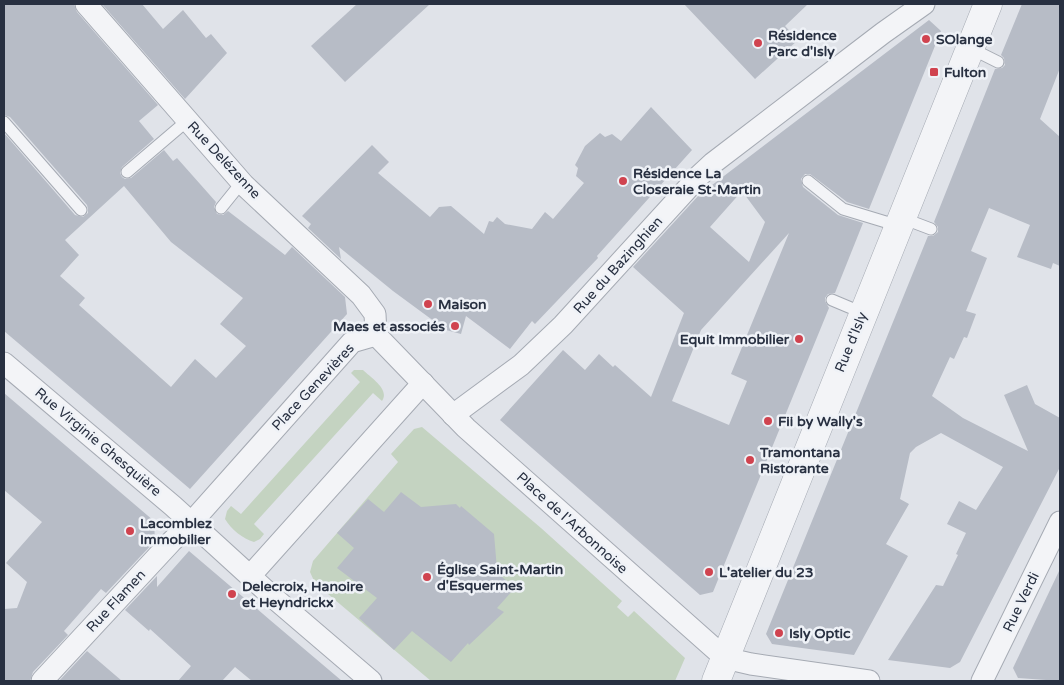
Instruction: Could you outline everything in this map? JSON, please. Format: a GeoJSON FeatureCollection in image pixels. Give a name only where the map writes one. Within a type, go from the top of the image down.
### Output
{"type":"FeatureCollection","features":[{"type":"Feature","properties":{"kind":"street","name":"Rue Delézenne"},"geometry":{"type":"LineString","coordinates":[[86,4],[242,182],[361,295],[375,314],[376,336]]}},
{"type":"Feature","properties":{"kind":"street","name":"Rue du Bazinghien"},"geometry":{"type":"LineString","coordinates":[[453,415],[486,392],[536,351],[582,305],[713,163],[924,4]]}},
{"type":"Feature","properties":{"kind":"street","name":"Rue d'Isly"},"geometry":{"type":"LineString","coordinates":[[720,670],[988,4]]}},
{"type":"Feature","properties":{"kind":"street"},"geometry":{"type":"LineString","coordinates":[[250,576],[424,383],[376,336]]}},
{"type":"Feature","properties":{"kind":"street","name":"Place Genevières"},"geometry":{"type":"LineString","coordinates":[[191,523],[352,342],[376,336]]}},
{"type":"Feature","properties":{"kind":"street","name":"Rue Virginie Ghesquière"},"geometry":{"type":"LineString","coordinates":[[4,363],[191,523]]}},
{"type":"Feature","properties":{"kind":"street","name":"Place de l'Arbonnoise"},"geometry":{"type":"LineString","coordinates":[[424,383],[453,415],[720,670]]}},
{"type":"Feature","properties":{"kind":"street","name":"Rue Verdi"},"geometry":{"type":"LineString","coordinates":[[982,681],[1060,522]]}},
{"type":"Feature","properties":{"kind":"street"},"geometry":{"type":"LineString","coordinates":[[191,523],[371,681]]}},
{"type":"Feature","properties":{"kind":"street","name":"Rue Flamen"},"geometry":{"type":"LineString","coordinates":[[42,681],[191,523]]}},
{"type":"Feature","properties":{"kind":"street"},"geometry":{"type":"LineString","coordinates":[[720,670],[757,665],[870,681]]}},
{"type":"Feature","properties":{"kind":"lane"},"geometry":{"type":"LineString","coordinates":[[970,48],[998,62]]}},
{"type":"Feature","properties":{"kind":"lane"},"geometry":{"type":"LineString","coordinates":[[127,172],[188,120]]}},
{"type":"Feature","properties":{"kind":"lane"},"geometry":{"type":"LineString","coordinates":[[4,122],[81,210]]}},
{"type":"Feature","properties":{"kind":"lane"},"geometry":{"type":"LineString","coordinates":[[808,180],[843,210],[931,229]]}},
{"type":"Feature","properties":{"kind":"lane"},"geometry":{"type":"LineString","coordinates":[[221,208],[242,182]]}},
{"type":"Feature","properties":{"kind":"lane"},"geometry":{"type":"LineString","coordinates":[[832,300],[863,313]]}},
{"type":"Feature","properties":{"kind":"green space"},"geometry":{"type":"Polygon","coordinates":[[[354,370],[363,370],[382,388],[384,397],[382,401],[373,393],[254,524],[264,534],[260,539],[254,542],[242,536],[225,519],[227,511],[231,506],[241,514],[360,382],[351,373],[354,370]]]}},
{"type":"Feature","properties":{"kind":"green space"},"geometry":{"type":"Polygon","coordinates":[[[422,427],[541,528],[622,601],[617,607],[628,617],[634,611],[685,658],[675,681],[431,681],[315,583],[310,572],[313,561],[398,462],[391,454],[414,429],[422,427]]]}},
{"type":"Feature","properties":{"kind":"building"},"geometry":{"type":"Polygon","coordinates":[[[4,4],[74,4],[77,12],[158,105],[139,121],[154,139],[122,167],[120,173],[122,177],[125,179],[131,178],[164,150],[173,161],[177,158],[216,202],[214,207],[217,214],[223,215],[228,211],[285,255],[292,247],[345,297],[347,314],[190,489],[4,331],[4,133],[75,215],[83,217],[88,213],[88,209],[87,205],[10,117],[4,115],[4,4]],[[124,186],[65,240],[79,255],[60,276],[85,298],[79,305],[171,387],[195,359],[216,378],[246,346],[220,324],[243,298],[171,242],[124,186]]]}},
{"type":"Feature","properties":{"kind":"building"},"geometry":{"type":"Polygon","coordinates":[[[102,4],[142,4],[163,29],[183,10],[206,38],[211,34],[227,53],[185,99],[102,4]]]}},
{"type":"Feature","properties":{"kind":"building"},"geometry":{"type":"Polygon","coordinates":[[[357,4],[430,4],[345,82],[311,46],[357,4]]]}},
{"type":"Feature","properties":{"kind":"building","name":"Résidence Parc d'Isly"},"geometry":{"type":"Polygon","coordinates":[[[684,4],[808,4],[785,26],[798,40],[755,79],[684,4]]]}},
{"type":"Feature","properties":{"kind":"building"},"geometry":{"type":"Polygon","coordinates":[[[1022,4],[1060,4],[1060,68],[1040,119],[1060,137],[1060,266],[1053,263],[1051,269],[1017,257],[1030,225],[989,208],[971,251],[987,258],[966,311],[976,314],[967,338],[964,337],[954,359],[950,357],[932,396],[963,418],[1028,451],[1004,395],[1027,385],[1035,404],[1060,418],[1060,467],[960,662],[950,668],[888,660],[936,585],[943,586],[958,555],[956,554],[966,533],[947,524],[959,501],[976,510],[1003,467],[941,433],[916,447],[910,453],[900,499],[909,504],[886,544],[908,556],[854,655],[772,644],[766,634],[928,236],[933,236],[938,232],[938,227],[934,222],[995,69],[1002,68],[1005,65],[1004,58],[1001,55],[1022,4]]]}},
{"type":"Feature","properties":{"kind":"building"},"geometry":{"type":"Polygon","coordinates":[[[929,20],[941,31],[869,209],[847,202],[810,174],[805,174],[801,179],[803,187],[838,215],[863,223],[835,293],[828,294],[825,298],[829,308],[713,592],[700,595],[500,420],[563,350],[585,370],[599,354],[613,367],[615,365],[651,397],[684,313],[633,267],[699,195],[929,20]],[[742,191],[710,227],[749,262],[765,222],[742,191]],[[789,233],[701,330],[672,401],[729,425],[747,381],[731,374],[789,233]]]}},
{"type":"Feature","properties":{"kind":"building"},"geometry":{"type":"Polygon","coordinates":[[[651,107],[692,150],[597,256],[598,258],[535,324],[532,321],[510,349],[466,316],[461,334],[446,330],[393,291],[339,247],[341,259],[308,228],[311,224],[302,216],[372,145],[389,162],[378,173],[430,217],[439,207],[451,206],[484,234],[489,221],[493,222],[497,217],[505,224],[532,229],[545,212],[553,219],[584,183],[576,176],[578,168],[575,165],[585,146],[600,133],[605,137],[612,134],[621,141],[651,107]]]}},
{"type":"Feature","properties":{"kind":"building"},"geometry":{"type":"Polygon","coordinates":[[[4,393],[154,521],[155,541],[106,593],[101,589],[64,631],[68,635],[33,672],[30,681],[4,681],[4,609],[17,608],[27,582],[6,563],[42,522],[4,490],[4,393]]]}},
{"type":"Feature","properties":{"kind":"building","name":"Église Saint-Martin d'Esquermes"},"geometry":{"type":"Polygon","coordinates":[[[401,492],[421,507],[456,504],[460,508],[461,506],[494,534],[497,569],[495,571],[515,588],[497,608],[504,612],[469,645],[468,643],[451,662],[412,631],[394,650],[359,618],[377,598],[337,568],[354,548],[337,533],[368,499],[384,512],[401,492]]]}},
{"type":"Feature","properties":{"kind":"building"},"geometry":{"type":"Polygon","coordinates":[[[189,551],[342,681],[252,681],[235,667],[222,681],[178,681],[191,666],[150,629],[149,631],[125,610],[157,576],[157,587],[189,551]]]}},
{"type":"Feature","properties":{"kind":"building"},"geometry":{"type":"Polygon","coordinates":[[[1060,569],[1060,681],[1018,678],[1013,668],[1060,569]]]}},
{"type":"Feature","properties":{"kind":"building"},"geometry":{"type":"Polygon","coordinates":[[[87,651],[122,681],[59,681],[87,651]]]}},
{"type":"Feature","properties":{"kind":"place","name":"SOlange"},"geometry":{"type":"Point","coordinates":[926,39]}},
{"type":"Feature","properties":{"kind":"place","name":"Résidence Parc d'Isly"},"geometry":{"type":"Point","coordinates":[758,43]}},
{"type":"Feature","properties":{"kind":"place","name":"Fulton"},"geometry":{"type":"Point","coordinates":[934,72]}},
{"type":"Feature","properties":{"kind":"place","name":"Résidence La Closeraie St-Martin"},"geometry":{"type":"Point","coordinates":[623,181]}},
{"type":"Feature","properties":{"kind":"place","name":"Maison"},"geometry":{"type":"Point","coordinates":[428,304]}},
{"type":"Feature","properties":{"kind":"place","name":"Maes et associés"},"geometry":{"type":"Point","coordinates":[455,326]}},
{"type":"Feature","properties":{"kind":"place","name":"Equit Immobilier"},"geometry":{"type":"Point","coordinates":[799,339]}},
{"type":"Feature","properties":{"kind":"place","name":"Fii by Wally's"},"geometry":{"type":"Point","coordinates":[768,421]}},
{"type":"Feature","properties":{"kind":"place","name":"Tramontana Ristorante"},"geometry":{"type":"Point","coordinates":[750,460]}},
{"type":"Feature","properties":{"kind":"place","name":"Lacomblez Immobilier"},"geometry":{"type":"Point","coordinates":[130,531]}},
{"type":"Feature","properties":{"kind":"place","name":"L'atelier du 23"},"geometry":{"type":"Point","coordinates":[709,572]}},
{"type":"Feature","properties":{"kind":"place","name":"Église Saint-Martin d'Esquermes"},"geometry":{"type":"Point","coordinates":[427,577]}},
{"type":"Feature","properties":{"kind":"place","name":"Delecroix, Hanoire et Heyndrickx"},"geometry":{"type":"Point","coordinates":[232,594]}},
{"type":"Feature","properties":{"kind":"place","name":"Isly Optic"},"geometry":{"type":"Point","coordinates":[779,633]}}]}
